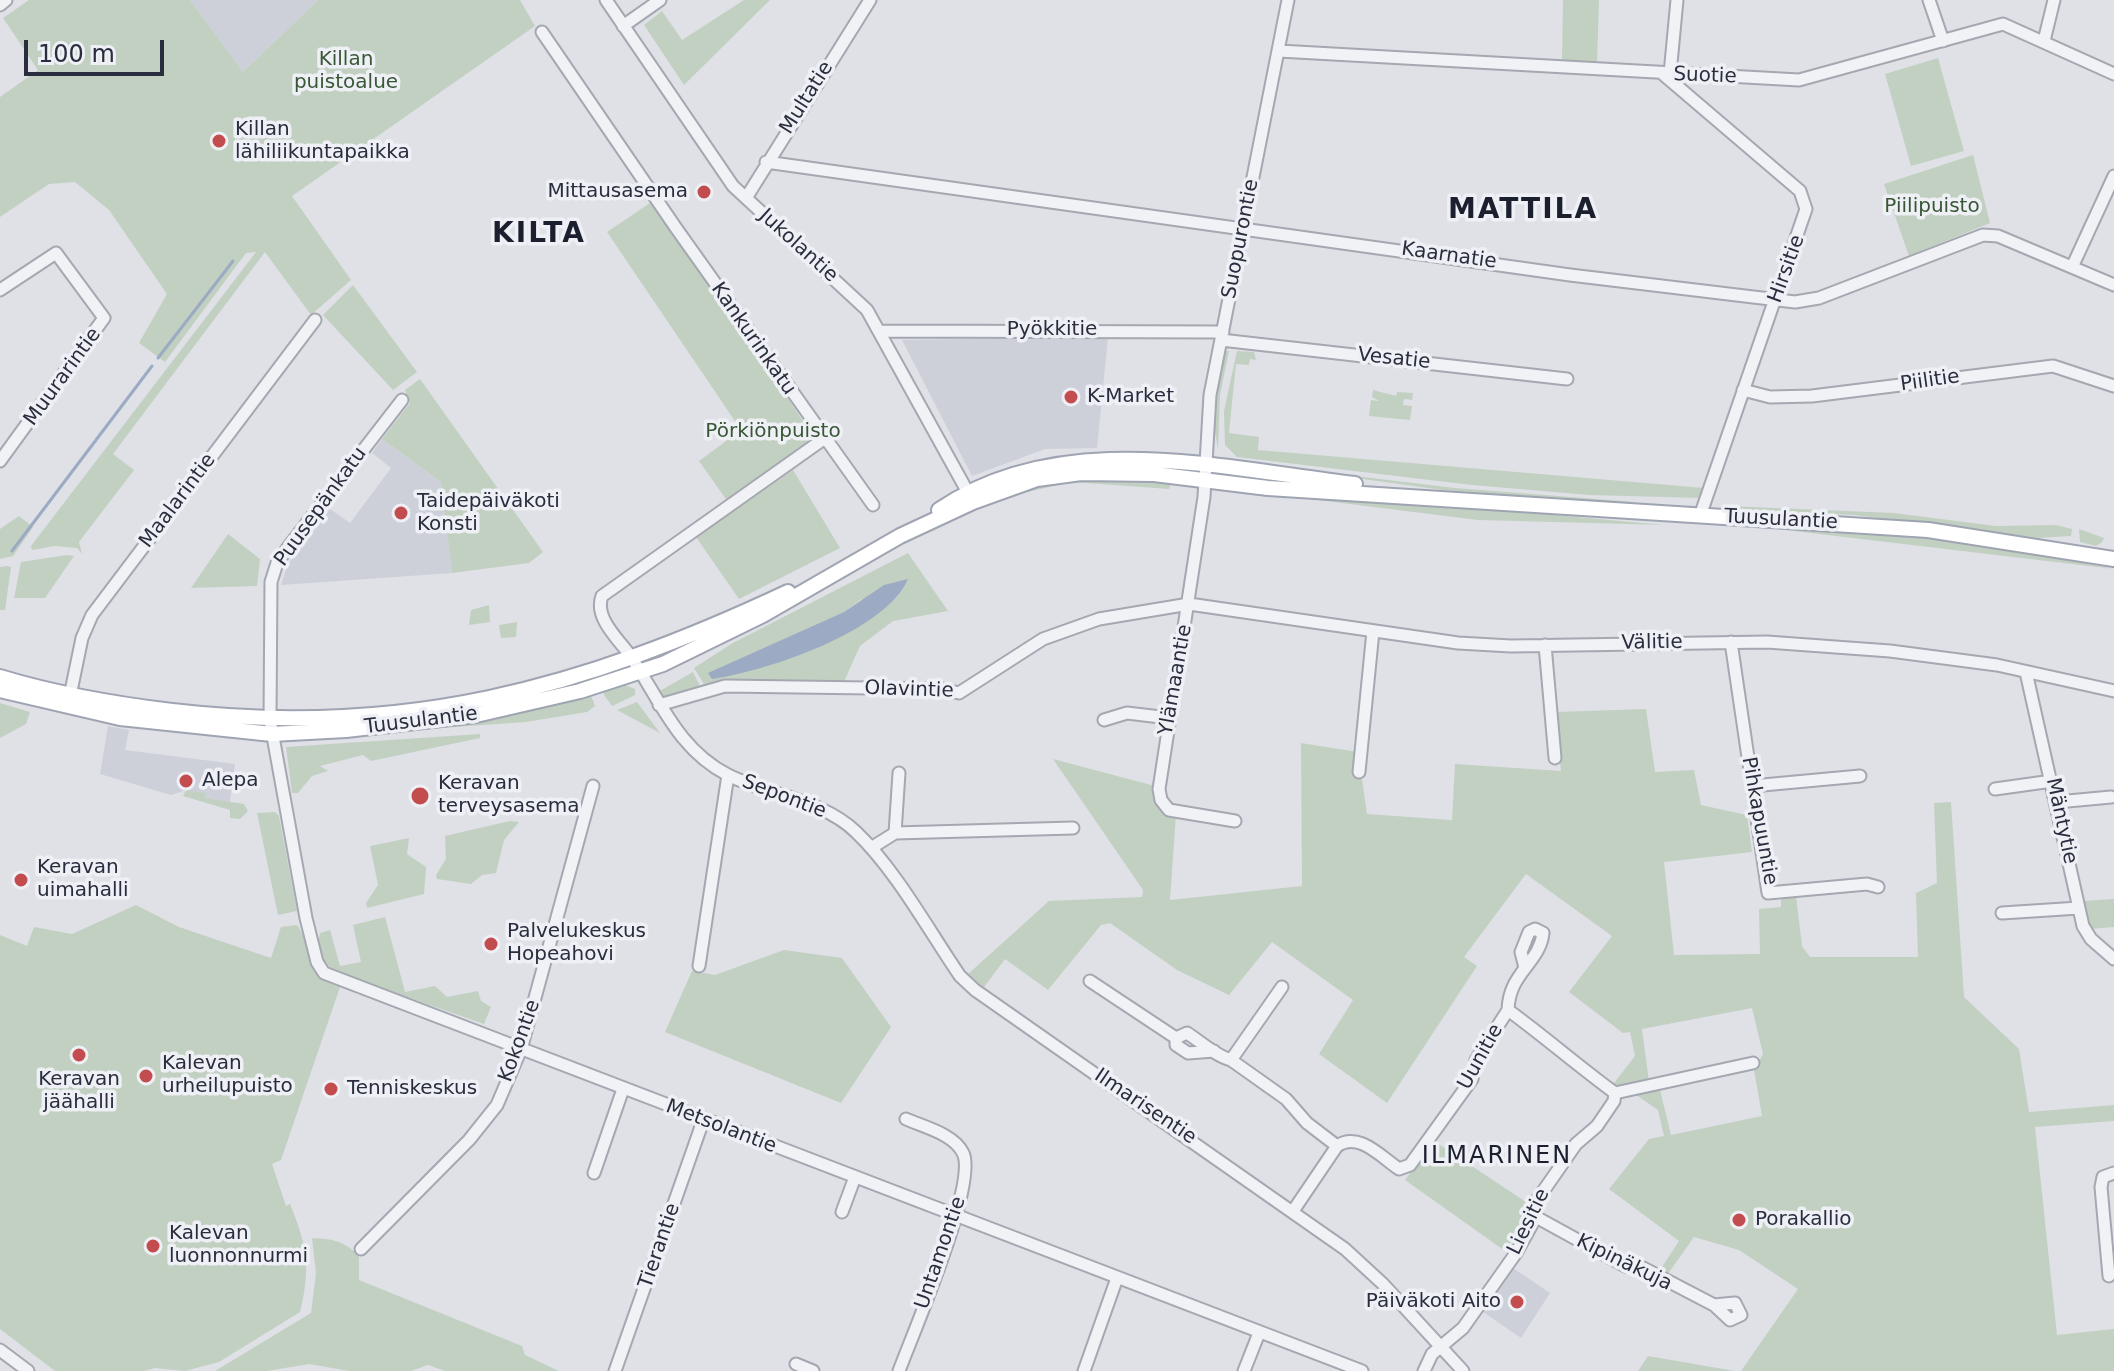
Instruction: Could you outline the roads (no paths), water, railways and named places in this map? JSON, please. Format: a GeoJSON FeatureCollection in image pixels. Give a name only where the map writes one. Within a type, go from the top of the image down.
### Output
{"type":"FeatureCollection","features":[{"type":"Feature","properties":{"kind":"main road","name":"Tuusulantie"},"geometry":{"type":"LineString","coordinates":[[0,690],[120,718],[271,727],[477,702],[635,666],[818,581],[971,498],[1035,469],[1079,461],[1135,460],[1205,474],[1447,498],[1928,530],[2114,559]]}},
{"type":"Feature","properties":{"kind":"main road","name":"Tuusulantie"},"geometry":{"type":"LineString","coordinates":[[0,677],[70,696],[271,727]]}},
{"type":"Feature","properties":{"kind":"street"},"geometry":{"type":"LineString","coordinates":[[0,4],[6,0]]}},
{"type":"Feature","properties":{"kind":"street","name":"Jukolantie"},"geometry":{"type":"LineString","coordinates":[[606,0],[733,186],[857,298],[881,331],[971,498]]}},
{"type":"Feature","properties":{"kind":"street"},"geometry":{"type":"LineString","coordinates":[[623,26],[660,0]]}},
{"type":"Feature","properties":{"kind":"street","name":"Multatie"},"geometry":{"type":"LineString","coordinates":[[746,198],[870,0]]}},
{"type":"Feature","properties":{"kind":"street","name":"Suopurontie"},"geometry":{"type":"LineString","coordinates":[[1205,474],[1210,395],[1288,0]]}},
{"type":"Feature","properties":{"kind":"street"},"geometry":{"type":"LineString","coordinates":[[1667,74],[1677,0]]}},
{"type":"Feature","properties":{"kind":"street"},"geometry":{"type":"LineString","coordinates":[[1929,0],[1943,41]]}},
{"type":"Feature","properties":{"kind":"street"},"geometry":{"type":"LineString","coordinates":[[2044,41],[2054,0]]}},
{"type":"Feature","properties":{"kind":"street","name":"Suotie"},"geometry":{"type":"LineString","coordinates":[[1279,51],[1799,80],[2003,24],[2114,74]]}},
{"type":"Feature","properties":{"kind":"street","name":"Kankurinkatu"},"geometry":{"type":"LineString","coordinates":[[542,32],[873,505]]}},
{"type":"Feature","properties":{"kind":"street","name":"Hirsitie"},"geometry":{"type":"LineString","coordinates":[[1667,74],[1800,191],[1805,200],[1805,219],[1700,516]]}},
{"type":"Feature","properties":{"kind":"street","name":"Kaarnatie"},"geometry":{"type":"LineString","coordinates":[[766,162],[1775,300],[1819,298],[1983,235],[1998,236],[2073,265],[2114,285]]}},
{"type":"Feature","properties":{"kind":"street"},"geometry":{"type":"LineString","coordinates":[[2073,265],[2114,176]]}},
{"type":"Feature","properties":{"kind":"street","name":"Muurarintie"},"geometry":{"type":"LineString","coordinates":[[0,290],[56,253],[101,312],[102,323],[0,461]]}},
{"type":"Feature","properties":{"kind":"street","name":"Maalarintie"},"geometry":{"type":"LineString","coordinates":[[70,696],[82,638],[92,615],[315,320]]}},
{"type":"Feature","properties":{"kind":"street","name":"Pyökkitie"},"geometry":{"type":"LineString","coordinates":[[881,331],[1222,336]]}},
{"type":"Feature","properties":{"kind":"street","name":"Vesatie"},"geometry":{"type":"LineString","coordinates":[[1222,336],[1567,379]]}},
{"type":"Feature","properties":{"kind":"street","name":"Piilitie"},"geometry":{"type":"LineString","coordinates":[[1743,390],[1770,397],[1812,396],[2053,366],[2114,386]]}},
{"type":"Feature","properties":{"kind":"street","name":"Puusepänkatu"},"geometry":{"type":"LineString","coordinates":[[271,727],[273,574],[289,546],[402,400]]}},
{"type":"Feature","properties":{"kind":"street"},"geometry":{"type":"LineString","coordinates":[[635,666],[604,620],[600,606],[602,596],[825,438]]}},
{"type":"Feature","properties":{"kind":"street","name":"Ylämaantie"},"geometry":{"type":"LineString","coordinates":[[1205,474],[1189,604],[1159,789],[1161,800],[1169,810],[1235,821]]}},
{"type":"Feature","properties":{"kind":"street","name":"Välitie"},"geometry":{"type":"LineString","coordinates":[[1189,604],[1458,643],[1731,642],[1890,651],[2026,672],[2114,691]]}},
{"type":"Feature","properties":{"kind":"street","name":"Olavintie"},"geometry":{"type":"LineString","coordinates":[[659,705],[725,686],[942,689],[959,693],[1043,639],[1099,619],[1189,604]]}},
{"type":"Feature","properties":{"kind":"street"},"geometry":{"type":"LineString","coordinates":[[1359,772],[1373,631]]}},
{"type":"Feature","properties":{"kind":"street","name":"Pihkapuuntie"},"geometry":{"type":"LineString","coordinates":[[1731,642],[1769,899],[1867,884],[1878,887]]}},
{"type":"Feature","properties":{"kind":"street"},"geometry":{"type":"LineString","coordinates":[[1545,645],[1555,758]]}},
{"type":"Feature","properties":{"kind":"street","name":"Sepontie"},"geometry":{"type":"LineString","coordinates":[[635,666],[689,747],[728,775],[840,819],[871,848]]}},
{"type":"Feature","properties":{"kind":"street","name":"Mäntytie"},"geometry":{"type":"LineString","coordinates":[[2026,672],[2083,926],[2091,939],[2114,959]]}},
{"type":"Feature","properties":{"kind":"street"},"geometry":{"type":"LineString","coordinates":[[1104,720],[1127,713],[1169,718]]}},
{"type":"Feature","properties":{"kind":"street","name":"Metsolantie"},"geometry":{"type":"LineString","coordinates":[[271,727],[306,918],[320,968],[363,991],[957,1214],[1362,1371]]}},
{"type":"Feature","properties":{"kind":"street"},"geometry":{"type":"LineString","coordinates":[[895,833],[899,773]]}},
{"type":"Feature","properties":{"kind":"street"},"geometry":{"type":"LineString","coordinates":[[699,966],[728,775]]}},
{"type":"Feature","properties":{"kind":"street"},"geometry":{"type":"LineString","coordinates":[[1752,786],[1860,776]]}},
{"type":"Feature","properties":{"kind":"street"},"geometry":{"type":"LineString","coordinates":[[1995,789],[2052,781]]}},
{"type":"Feature","properties":{"kind":"street","name":"Kokontie"},"geometry":{"type":"LineString","coordinates":[[361,1249],[485,1122],[497,1105],[521,1049],[593,786]]}},
{"type":"Feature","properties":{"kind":"street"},"geometry":{"type":"LineString","coordinates":[[2057,802],[2111,797]]}},
{"type":"Feature","properties":{"kind":"street"},"geometry":{"type":"LineString","coordinates":[[871,848],[895,833],[1073,828]]}},
{"type":"Feature","properties":{"kind":"street","name":"Ilmarisentie"},"geometry":{"type":"LineString","coordinates":[[871,848],[960,976],[975,990],[1345,1249],[1383,1284],[1463,1371]]}},
{"type":"Feature","properties":{"kind":"street"},"geometry":{"type":"LineString","coordinates":[[2002,913],[2079,908]]}},
{"type":"Feature","properties":{"kind":"street"},"geometry":{"type":"LineString","coordinates":[[1525,968],[1508,991],[1508,1010],[1560,1047],[1574,1063],[1615,1093],[1753,1063]]}},
{"type":"Feature","properties":{"kind":"street"},"geometry":{"type":"LineString","coordinates":[[1090,981],[1176,1038],[1187,1033],[1231,1060],[1286,1099],[1307,1123],[1337,1146],[1293,1211]]}},
{"type":"Feature","properties":{"kind":"street"},"geometry":{"type":"LineString","coordinates":[[1231,1060],[1282,987]]}},
{"type":"Feature","properties":{"kind":"street","name":"Uunitie"},"geometry":{"type":"LineString","coordinates":[[1337,1146],[1355,1140],[1399,1169],[1410,1165],[1472,1079],[1476,1060],[1508,1010]]}},
{"type":"Feature","properties":{"kind":"street"},"geometry":{"type":"LineString","coordinates":[[594,1173],[623,1089]]}},
{"type":"Feature","properties":{"kind":"street","name":"Liesitie"},"geometry":{"type":"LineString","coordinates":[[1424,1371],[1432,1354],[1463,1328],[1516,1253],[1536,1217],[1535,1203],[1576,1144],[1597,1126],[1614,1101],[1615,1093]]}},
{"type":"Feature","properties":{"kind":"street","name":"Untamontie"},"geometry":{"type":"LineString","coordinates":[[899,1371],[957,1214],[967,1169],[963,1152],[951,1139],[906,1119]]}},
{"type":"Feature","properties":{"kind":"street","name":"Tierantie"},"geometry":{"type":"LineString","coordinates":[[615,1371],[703,1121]]}},
{"type":"Feature","properties":{"kind":"street"},"geometry":{"type":"LineString","coordinates":[[2109,1276],[2101,1187],[2103,1177],[2114,1173]]}},
{"type":"Feature","properties":{"kind":"street"},"geometry":{"type":"LineString","coordinates":[[842,1212],[855,1177]]}},
{"type":"Feature","properties":{"kind":"street","name":"Kipinäkuja"},"geometry":{"type":"LineString","coordinates":[[1536,1217],[1625,1266],[1643,1268],[1714,1305]]}},
{"type":"Feature","properties":{"kind":"street"},"geometry":{"type":"LineString","coordinates":[[1084,1371],[1117,1278]]}},
{"type":"Feature","properties":{"kind":"street"},"geometry":{"type":"LineString","coordinates":[[1244,1371],[1259,1333]]}},
{"type":"Feature","properties":{"kind":"street","name":"Ilmarisentie"},"geometry":{"type":"LineString","coordinates":[[1440,1348],[1453,1371]]}},
{"type":"Feature","properties":{"kind":"street"},"geometry":{"type":"LineString","coordinates":[[0,1350],[28,1371]]}},
{"type":"Feature","properties":{"kind":"street"},"geometry":{"type":"LineString","coordinates":[[796,1364],[813,1371]]}},
{"type":"Feature","properties":{"kind":"water"},"geometry":{"type":"Polygon","coordinates":[[[908,579],[895,598],[875,616],[822,646],[735,675],[712,679],[708,673],[844,612],[884,585],[908,579]]]}},
{"type":"Feature","properties":{"kind":"waterway"},"geometry":{"type":"LineString","coordinates":[[158,358],[233,261]]}},
{"type":"Feature","properties":{"kind":"waterway"},"geometry":{"type":"LineString","coordinates":[[12,551],[152,366]]}},
{"type":"Feature","properties":{"kind":"place","name":"Killan lähiliikuntapaikka"},"geometry":{"type":"Point","coordinates":[219,141]}},
{"type":"Feature","properties":{"kind":"place","name":"Mittausasema"},"geometry":{"type":"Point","coordinates":[704,192]}},
{"type":"Feature","properties":{"kind":"place","name":"K-Market"},"geometry":{"type":"Point","coordinates":[1071,397]}},
{"type":"Feature","properties":{"kind":"place","name":"Taidepäiväkoti Konsti"},"geometry":{"type":"Point","coordinates":[401,513]}},
{"type":"Feature","properties":{"kind":"place","name":"Alepa"},"geometry":{"type":"Point","coordinates":[186,781]}},
{"type":"Feature","properties":{"kind":"place","name":"Keravan terveysasema"},"geometry":{"type":"Point","coordinates":[420,796]}},
{"type":"Feature","properties":{"kind":"place","name":"Keravan uimahalli"},"geometry":{"type":"Point","coordinates":[21,880]}},
{"type":"Feature","properties":{"kind":"place","name":"Palvelukeskus Hopeahovi"},"geometry":{"type":"Point","coordinates":[491,944]}},
{"type":"Feature","properties":{"kind":"place","name":"Keravan jäähalli"},"geometry":{"type":"Point","coordinates":[79,1055]}},
{"type":"Feature","properties":{"kind":"place","name":"Kalevan urheilupuisto"},"geometry":{"type":"Point","coordinates":[146,1076]}},
{"type":"Feature","properties":{"kind":"place","name":"Tenniskeskus"},"geometry":{"type":"Point","coordinates":[331,1089]}},
{"type":"Feature","properties":{"kind":"place","name":"Porakallio"},"geometry":{"type":"Point","coordinates":[1739,1220]}},
{"type":"Feature","properties":{"kind":"place","name":"Kalevan luonnonnurmi"},"geometry":{"type":"Point","coordinates":[153,1246]}},
{"type":"Feature","properties":{"kind":"place","name":"Päiväkoti Aito"},"geometry":{"type":"Point","coordinates":[1517,1302]}},
{"type":"Feature","properties":{"kind":"district","name":"MATTILA"},"geometry":{"type":"Point","coordinates":[1523,211]}},
{"type":"Feature","properties":{"kind":"district","name":"KILTA"},"geometry":{"type":"Point","coordinates":[539,235]}},
{"type":"Feature","properties":{"kind":"district","name":"ILMARINEN"},"geometry":{"type":"Point","coordinates":[1497,1157]}},
{"type":"Feature","properties":{"kind":"park label","name":"Killan puistoalue"},"geometry":{"type":"Point","coordinates":[346,72]}},
{"type":"Feature","properties":{"kind":"park label","name":"Piilipuisto"},"geometry":{"type":"Point","coordinates":[1932,207]}},
{"type":"Feature","properties":{"kind":"park label","name":"Pörkiönpuisto"},"geometry":{"type":"Point","coordinates":[773,432]}}]}
